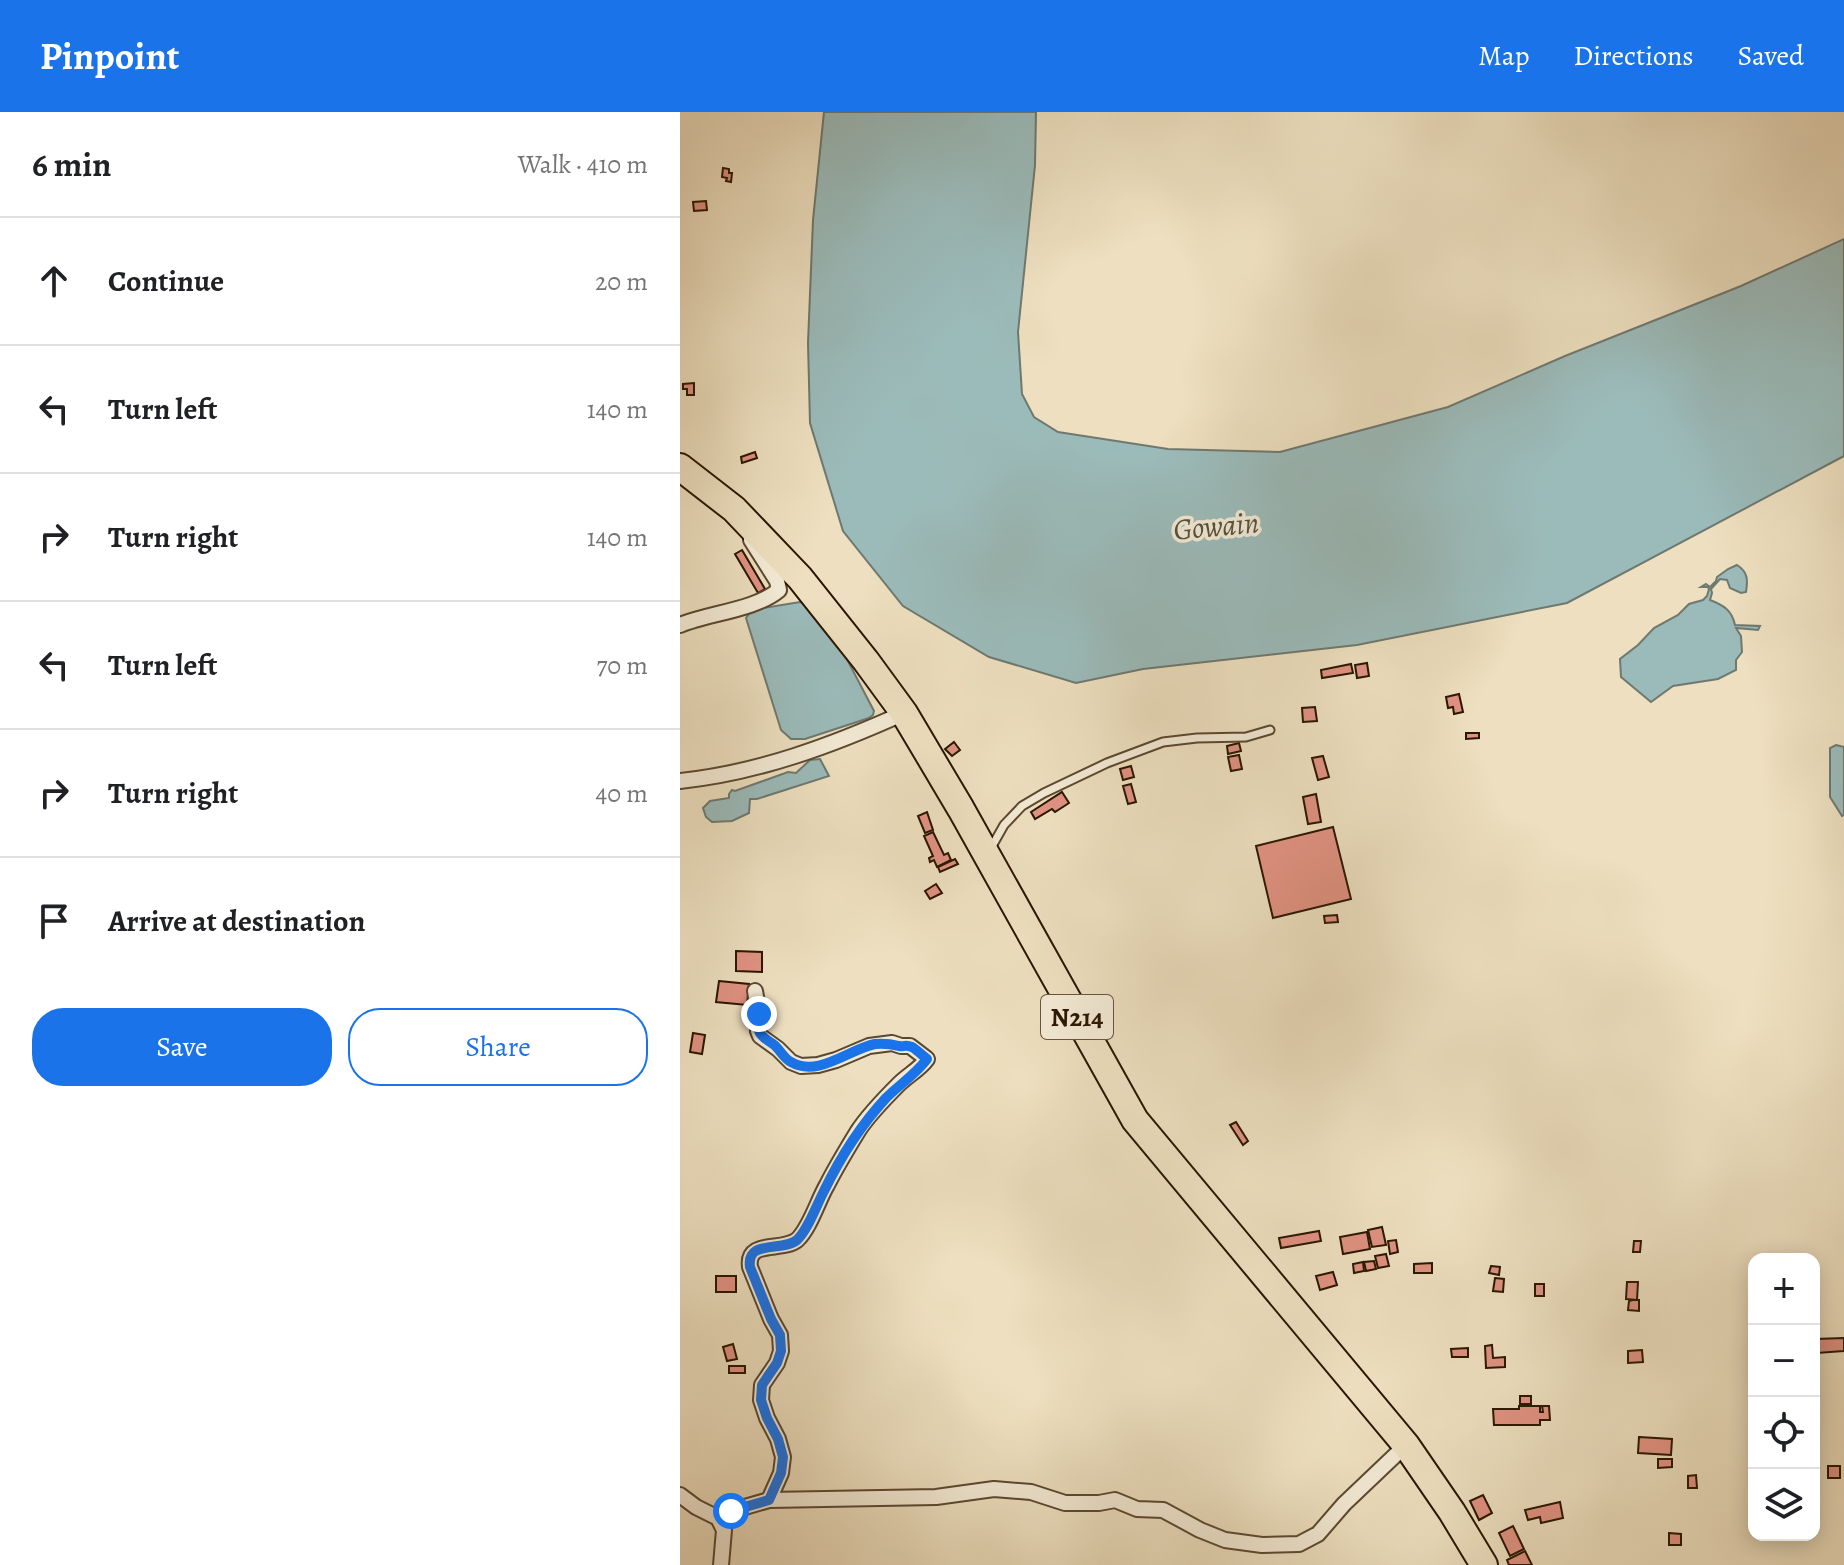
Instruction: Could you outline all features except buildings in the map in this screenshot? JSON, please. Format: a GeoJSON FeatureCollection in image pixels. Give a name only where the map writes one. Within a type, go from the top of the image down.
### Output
{"type":"FeatureCollection","features":[{"type":"Feature","properties":{"kind":"highway","name":"N214"},"geometry":{"type":"LineString","coordinates":[[680,467],[734,509],[800,578],[866,661],[904,713],[961,809],[1135,1120],[1406,1445],[1484,1565]]}},
{"type":"Feature","properties":{"kind":"street"},"geometry":{"type":"LineString","coordinates":[[680,625],[772,596],[779,590],[777,581],[734,509]]}},
{"type":"Feature","properties":{"kind":"street"},"geometry":{"type":"LineString","coordinates":[[680,781],[771,763],[904,713]]}},
{"type":"Feature","properties":{"kind":"street"},"geometry":{"type":"LineString","coordinates":[[755,991],[760,1036],[791,1062],[801,1066],[818,1065],[869,1046],[892,1043],[910,1046],[927,1059],[889,1094],[860,1129],[797,1240],[758,1249],[751,1254],[750,1267],[780,1335],[781,1351],[762,1385],[761,1400],[783,1457],[781,1473],[769,1500]]}},
{"type":"Feature","properties":{"kind":"street"},"geometry":{"type":"LineString","coordinates":[[718,1518],[769,1500],[936,1497],[994,1489],[1031,1492],[1065,1503],[1115,1500],[1137,1509],[1163,1510],[1225,1540],[1262,1545],[1299,1544],[1318,1534],[1344,1504],[1406,1445]]}},
{"type":"Feature","properties":{"kind":"street"},"geometry":{"type":"LineString","coordinates":[[680,1495],[718,1518],[724,1530],[721,1565]]}},
{"type":"Feature","properties":{"kind":"lane"},"geometry":{"type":"LineString","coordinates":[[987,857],[1004,825],[1022,806],[1107,763],[1163,742],[1246,737],[1270,730]]}},
{"type":"Feature","properties":{"kind":"water","name":"Gowain"},"geometry":{"type":"Polygon","coordinates":[[[824,112],[1036,112],[1035,165],[1018,332],[1022,394],[1034,417],[1058,432],[1168,449],[1280,452],[1448,407],[1565,356],[1741,286],[1844,239],[1844,456],[1567,603],[1357,645],[1143,669],[1076,683],[989,657],[903,606],[843,531],[810,423],[808,343],[813,220],[824,112]]]}},
{"type":"Feature","properties":{"kind":"water"},"geometry":{"type":"Polygon","coordinates":[[[1737,565],[1746,577],[1746,592],[1730,588],[1727,580],[1720,579],[1711,589],[1710,600],[1732,615],[1735,625],[1760,626],[1758,630],[1736,628],[1741,636],[1742,652],[1736,660],[1736,670],[1718,679],[1673,686],[1651,702],[1621,677],[1620,659],[1654,628],[1678,615],[1689,604],[1703,600],[1709,589],[1701,587],[1706,584],[1710,587],[1717,577],[1737,565]]]}},
{"type":"Feature","properties":{"kind":"water"},"geometry":{"type":"Polygon","coordinates":[[[800,602],[810,604],[827,621],[874,711],[869,718],[805,739],[791,739],[781,730],[746,618],[752,610],[800,602]]]}},
{"type":"Feature","properties":{"kind":"water"},"geometry":{"type":"Polygon","coordinates":[[[1836,745],[1844,747],[1842,816],[1830,797],[1830,748],[1836,745]]]}},
{"type":"Feature","properties":{"kind":"water"},"geometry":{"type":"Polygon","coordinates":[[[820,759],[829,776],[750,799],[749,813],[732,821],[712,822],[706,817],[703,808],[710,801],[729,798],[732,790],[788,772],[796,773],[810,760],[820,759]]]}},
{"type":"Feature","properties":{"kind":"route"},"geometry":{"type":"LineString","coordinates":[[731,1511],[769,1500],[781,1473],[783,1457],[761,1400],[762,1385],[781,1351],[780,1335],[750,1267],[751,1254],[758,1249],[797,1240],[860,1129],[879,1105],[927,1059],[910,1046],[878,1043],[836,1060],[801,1066],[791,1062],[760,1036],[757,1026],[759,1014]]}}]}
